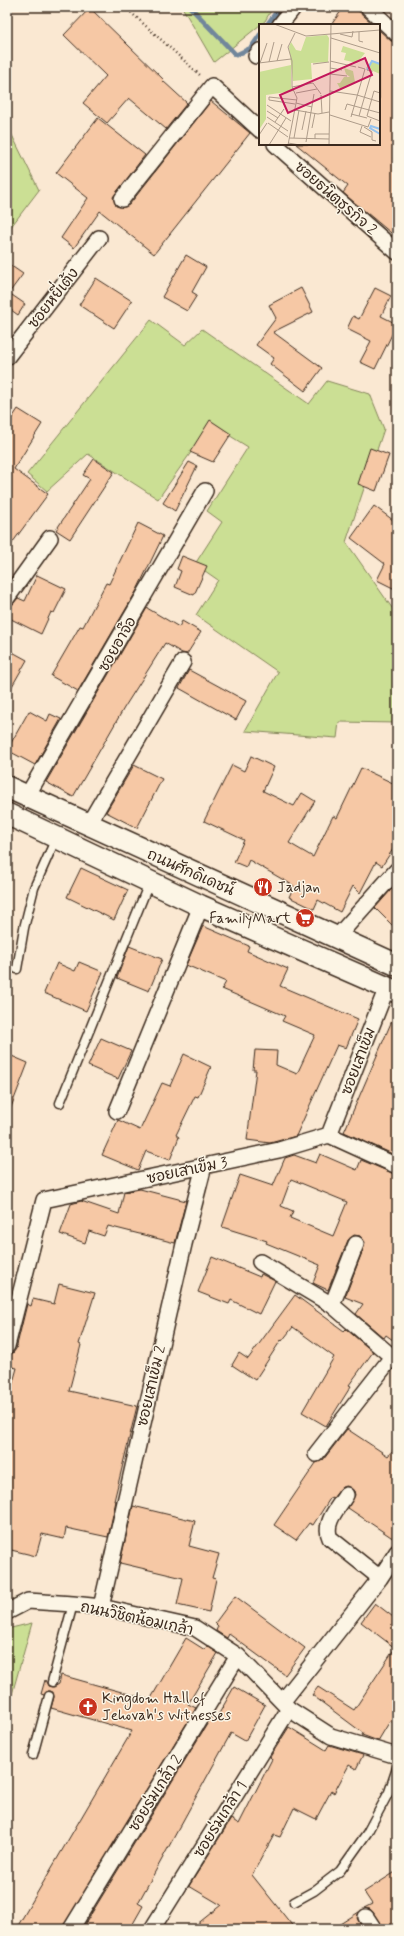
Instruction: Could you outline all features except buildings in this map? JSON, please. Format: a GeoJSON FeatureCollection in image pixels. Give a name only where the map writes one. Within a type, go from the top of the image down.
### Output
{"type":"FeatureCollection","features":[{"type":"Feature","properties":{"kind":"main road","name":"ถนนศักดิเดชน์"},"geometry":{"type":"LineString","coordinates":[[7,787],[397,965]]}},
{"type":"Feature","properties":{"kind":"main road","name":"ถนนศักดิเดชน์"},"geometry":{"type":"LineString","coordinates":[[7,814],[201,906],[392,989]]}},
{"type":"Feature","properties":{"kind":"street"},"geometry":{"type":"LineString","coordinates":[[281,24],[294,7]]}},
{"type":"Feature","properties":{"kind":"street"},"geometry":{"type":"LineString","coordinates":[[368,7],[397,34]]}},
{"type":"Feature","properties":{"kind":"street"},"geometry":{"type":"LineString","coordinates":[[122,200],[212,86],[259,129]]}},
{"type":"Feature","properties":{"kind":"street","name":"ซอยธนิตธุรกิจ 2"},"geometry":{"type":"LineString","coordinates":[[276,145],[397,252]]}},
{"type":"Feature","properties":{"kind":"street","name":"ซอยหยี่เต้ง"},"geometry":{"type":"LineString","coordinates":[[7,357],[99,238]]}},
{"type":"Feature","properties":{"kind":"street","name":"ซอยอาจ๊อ"},"geometry":{"type":"LineString","coordinates":[[27,796],[205,491]]}},
{"type":"Feature","properties":{"kind":"street"},"geometry":{"type":"LineString","coordinates":[[7,598],[50,538]]}},
{"type":"Feature","properties":{"kind":"street"},"geometry":{"type":"LineString","coordinates":[[88,825],[183,662]]}},
{"type":"Feature","properties":{"kind":"street"},"geometry":{"type":"LineString","coordinates":[[336,938],[397,870]]}},
{"type":"Feature","properties":{"kind":"street"},"geometry":{"type":"LineString","coordinates":[[117,1111],[201,906]]}},
{"type":"Feature","properties":{"kind":"street","name":"ซอยเสาเข็ม"},"geometry":{"type":"LineString","coordinates":[[329,1135],[392,989]]}},
{"type":"Feature","properties":{"kind":"street"},"geometry":{"type":"LineString","coordinates":[[329,1135],[397,1166]]}},
{"type":"Feature","properties":{"kind":"street","name":"ซอยเสาเข็ม 3"},"geometry":{"type":"LineString","coordinates":[[7,1346],[44,1200],[279,1150],[329,1135]]}},
{"type":"Feature","properties":{"kind":"street","name":"ซอยเสาเข็ม 2"},"geometry":{"type":"LineString","coordinates":[[101,1607],[184,1244],[204,1166]]}},
{"type":"Feature","properties":{"kind":"street"},"geometry":{"type":"LineString","coordinates":[[332,1305],[356,1244]]}},
{"type":"Feature","properties":{"kind":"street"},"geometry":{"type":"LineString","coordinates":[[260,1262],[332,1305],[394,1359],[316,1454]]}},
{"type":"Feature","properties":{"kind":"street"},"geometry":{"type":"LineString","coordinates":[[346,1495],[328,1525],[327,1531],[330,1538],[380,1578]]}},
{"type":"Feature","properties":{"kind":"street","name":"ซอยร่มเกล้า 1"},"geometry":{"type":"LineString","coordinates":[[152,1929],[286,1705],[380,1578],[397,1552]]}},
{"type":"Feature","properties":{"kind":"street","name":"ถนนวิชิตน้อมเกล้า"},"geometry":{"type":"LineString","coordinates":[[7,1612],[28,1601],[72,1604],[101,1607],[195,1628],[238,1656],[286,1705],[331,1736],[397,1756]]}},
{"type":"Feature","properties":{"kind":"street","name":"ซอยร่มเกล้า 2"},"geometry":{"type":"LineString","coordinates":[[71,1929],[238,1656]]}},
{"type":"Feature","properties":{"kind":"lane"},"geometry":{"type":"LineString","coordinates":[[17,969],[24,928],[34,888],[56,838]]}},
{"type":"Feature","properties":{"kind":"lane"},"geometry":{"type":"LineString","coordinates":[[60,1103],[149,882]]}},
{"type":"Feature","properties":{"kind":"lane"},"geometry":{"type":"LineString","coordinates":[[52,1682],[72,1604]]}},
{"type":"Feature","properties":{"kind":"lane"},"geometry":{"type":"LineString","coordinates":[[33,1755],[49,1696]]}},
{"type":"Feature","properties":{"kind":"lane"},"geometry":{"type":"LineString","coordinates":[[294,1902],[314,1891],[340,1871],[367,1833],[389,1792],[397,1768]]}},
{"type":"Feature","properties":{"kind":"path"},"geometry":{"type":"LineString","coordinates":[[125,7],[212,86]]}},
{"type":"Feature","properties":{"kind":"green space"},"geometry":{"type":"Polygon","coordinates":[[[182,7],[273,7],[265,21],[259,24],[259,26],[214,62],[182,7]]]}},
{"type":"Feature","properties":{"kind":"green space"},"geometry":{"type":"Polygon","coordinates":[[[7,125],[39,190],[7,232],[7,125]]]}},
{"type":"Feature","properties":{"kind":"green space"},"geometry":{"type":"Polygon","coordinates":[[[151,320],[185,345],[202,329],[309,404],[327,381],[370,394],[384,429],[346,542],[397,615],[397,723],[339,722],[337,738],[245,731],[278,672],[196,615],[218,580],[195,564],[222,522],[207,511],[248,447],[211,424],[158,499],[88,454],[47,491],[27,474],[151,320]]]}},
{"type":"Feature","properties":{"kind":"green space"},"geometry":{"type":"Polygon","coordinates":[[[32,1623],[7,1712],[7,1629],[32,1623]]]}},
{"type":"Feature","properties":{"kind":"waterway"},"geometry":{"type":"LineString","coordinates":[[190,7],[236,55],[251,48],[259,36]]}},
{"type":"Feature","properties":{"kind":"waterway"},"geometry":{"type":"LineString","coordinates":[[268,24],[280,7]]}},
{"type":"Feature","properties":{"kind":"place","name":"Jadjan"},"geometry":{"type":"Point","coordinates":[263,887]}},
{"type":"Feature","properties":{"kind":"place","name":"FamilyMart"},"geometry":{"type":"Point","coordinates":[305,918]}},
{"type":"Feature","properties":{"kind":"place","name":"Kingdom Hall of Jehovah's Witnesses"},"geometry":{"type":"Point","coordinates":[88,1707]}}]}
